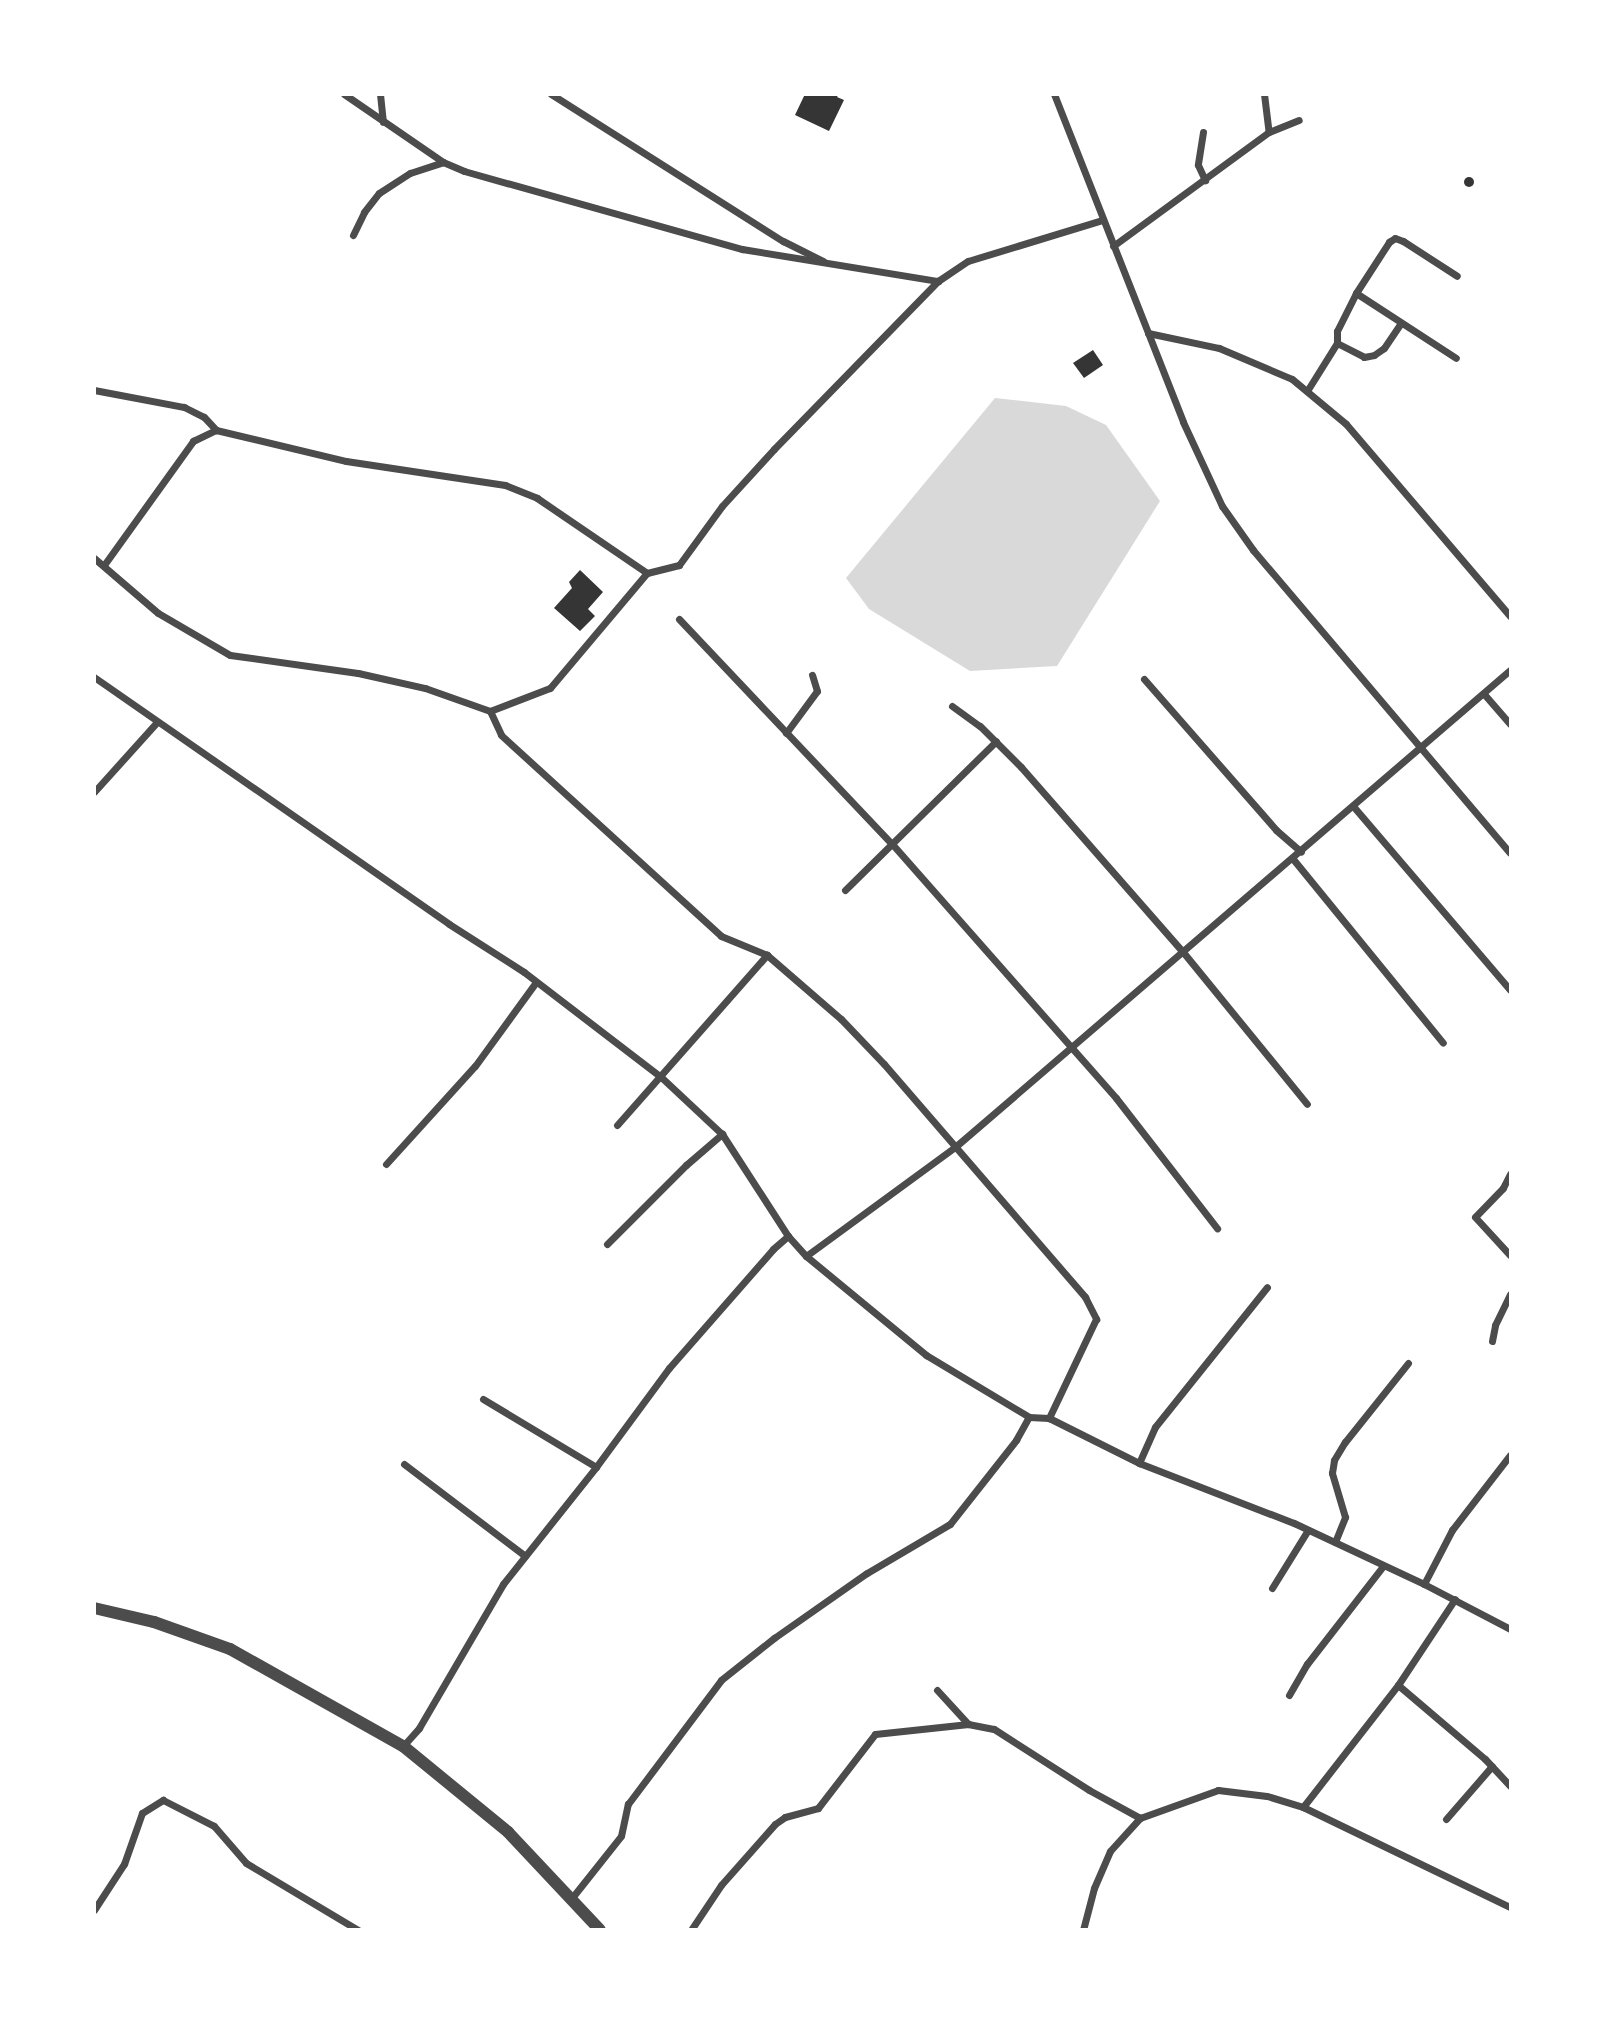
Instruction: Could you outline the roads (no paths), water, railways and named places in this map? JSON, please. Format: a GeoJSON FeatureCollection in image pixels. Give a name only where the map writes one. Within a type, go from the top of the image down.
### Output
{"type":"FeatureCollection","features":[{"type":"Feature","properties":{"kind":"street"},"geometry":{"type":"LineString","coordinates":[[344,94],[443,162],[464,171],[742,249],[938,281]]}},
{"type":"Feature","properties":{"kind":"street"},"geometry":{"type":"LineString","coordinates":[[551,94],[740,211],[783,241],[830,265]]}},
{"type":"Feature","properties":{"kind":"street"},"geometry":{"type":"LineString","coordinates":[[1054,94],[1183,422],[1222,506],[1253,550],[1510,853]]}},
{"type":"Feature","properties":{"kind":"street"},"geometry":{"type":"LineString","coordinates":[[1264,94],[1269,132]]}},
{"type":"Feature","properties":{"kind":"street"},"geometry":{"type":"LineString","coordinates":[[379,97],[383,122]]}},
{"type":"Feature","properties":{"kind":"street"},"geometry":{"type":"LineString","coordinates":[[1113,246],[1269,132],[1299,120]]}},
{"type":"Feature","properties":{"kind":"street"},"geometry":{"type":"LineString","coordinates":[[1203,132],[1198,164],[1205,180]]}},
{"type":"Feature","properties":{"kind":"street"},"geometry":{"type":"LineString","coordinates":[[353,235],[364,212],[379,193],[410,173],[443,162]]}},
{"type":"Feature","properties":{"kind":"street"},"geometry":{"type":"LineString","coordinates":[[94,558],[158,613],[230,655],[358,673],[425,688],[490,710],[542,691],[560,679],[647,573],[679,565],[722,506],[938,281],[968,261],[1102,220]]}},
{"type":"Feature","properties":{"kind":"street"},"geometry":{"type":"LineString","coordinates":[[1307,391],[1336,343],[1337,331],[1356,293],[1395,238],[1457,276]]}},
{"type":"Feature","properties":{"kind":"street"},"geometry":{"type":"LineString","coordinates":[[1356,293],[1456,358]]}},
{"type":"Feature","properties":{"kind":"street"},"geometry":{"type":"LineString","coordinates":[[1336,343],[1364,357],[1374,355],[1384,348],[1400,324]]}},
{"type":"Feature","properties":{"kind":"street"},"geometry":{"type":"LineString","coordinates":[[1148,333],[1219,348],[1292,379],[1346,424],[1510,616]]}},
{"type":"Feature","properties":{"kind":"street"},"geometry":{"type":"LineString","coordinates":[[94,390],[184,407],[204,417],[216,430],[346,461],[505,485],[537,498],[647,573]]}},
{"type":"Feature","properties":{"kind":"street"},"geometry":{"type":"LineString","coordinates":[[104,565],[193,441],[216,430]]}},
{"type":"Feature","properties":{"kind":"street"},"geometry":{"type":"LineString","coordinates":[[679,619],[893,845],[1072,1047],[1116,1098],[1217,1228]]}},
{"type":"Feature","properties":{"kind":"street"},"geometry":{"type":"LineString","coordinates":[[806,1256],[955,1147],[1423,748],[1510,670]]}},
{"type":"Feature","properties":{"kind":"street"},"geometry":{"type":"LineString","coordinates":[[786,733],[817,691],[812,675]]}},
{"type":"Feature","properties":{"kind":"street"},"geometry":{"type":"LineString","coordinates":[[94,677],[536,982],[661,1077],[722,1134],[788,1236],[806,1256],[926,1355],[1029,1416],[1049,1418],[1139,1463],[1308,1530],[1455,1599],[1510,1629]]}},
{"type":"Feature","properties":{"kind":"street"},"geometry":{"type":"LineString","coordinates":[[1144,679],[1276,830],[1301,852]]}},
{"type":"Feature","properties":{"kind":"street"},"geometry":{"type":"LineString","coordinates":[[1484,694],[1510,724]]}},
{"type":"Feature","properties":{"kind":"street"},"geometry":{"type":"LineString","coordinates":[[952,706],[996,741],[1183,952],[1307,1104]]}},
{"type":"Feature","properties":{"kind":"street"},"geometry":{"type":"LineString","coordinates":[[490,710],[501,735],[721,936],[767,955],[850,1028],[1085,1297],[1096,1319],[1049,1418]]}},
{"type":"Feature","properties":{"kind":"street"},"geometry":{"type":"LineString","coordinates":[[94,792],[157,722]]}},
{"type":"Feature","properties":{"kind":"street"},"geometry":{"type":"LineString","coordinates":[[845,890],[996,741]]}},
{"type":"Feature","properties":{"kind":"street"},"geometry":{"type":"LineString","coordinates":[[1353,806],[1510,990]]}},
{"type":"Feature","properties":{"kind":"street"},"geometry":{"type":"LineString","coordinates":[[1293,859],[1443,1043]]}},
{"type":"Feature","properties":{"kind":"street"},"geometry":{"type":"LineString","coordinates":[[617,1125],[767,955]]}},
{"type":"Feature","properties":{"kind":"street"},"geometry":{"type":"LineString","coordinates":[[386,1164],[475,1066],[536,982]]}},
{"type":"Feature","properties":{"kind":"street"},"geometry":{"type":"LineString","coordinates":[[607,1244],[686,1165],[722,1134]]}},
{"type":"Feature","properties":{"kind":"street"},"geometry":{"type":"LineString","coordinates":[[1510,1174],[1503,1188],[1475,1217],[1510,1255]]}},
{"type":"Feature","properties":{"kind":"street"},"geometry":{"type":"LineString","coordinates":[[403,1746],[419,1728],[503,1584],[596,1467],[669,1368],[773,1249],[788,1236]]}},
{"type":"Feature","properties":{"kind":"street"},"geometry":{"type":"LineString","coordinates":[[1139,1463],[1155,1427],[1267,1287]]}},
{"type":"Feature","properties":{"kind":"street"},"geometry":{"type":"LineString","coordinates":[[1492,1341],[1495,1325],[1510,1294]]}},
{"type":"Feature","properties":{"kind":"street"},"geometry":{"type":"LineString","coordinates":[[1335,1542],[1345,1517],[1332,1473],[1334,1460],[1345,1442],[1408,1363]]}},
{"type":"Feature","properties":{"kind":"street"},"geometry":{"type":"LineString","coordinates":[[483,1399],[596,1467]]}},
{"type":"Feature","properties":{"kind":"street"},"geometry":{"type":"LineString","coordinates":[[571,1899],[621,1836],[628,1804],[721,1680],[774,1638],[867,1573],[950,1524],[1016,1440],[1029,1416]]}},
{"type":"Feature","properties":{"kind":"street"},"geometry":{"type":"LineString","coordinates":[[1424,1584],[1451,1530],[1510,1455]]}},
{"type":"Feature","properties":{"kind":"street"},"geometry":{"type":"LineString","coordinates":[[404,1464],[525,1556]]}},
{"type":"Feature","properties":{"kind":"street"},"geometry":{"type":"LineString","coordinates":[[1272,1588],[1308,1530]]}},
{"type":"Feature","properties":{"kind":"street"},"geometry":{"type":"LineString","coordinates":[[1289,1695],[1307,1664],[1383,1566]]}},
{"type":"Feature","properties":{"kind":"street"},"geometry":{"type":"LineString","coordinates":[[1303,1807],[1398,1685],[1455,1599]]}},
{"type":"Feature","properties":{"kind":"street"},"geometry":{"type":"LineString","coordinates":[[94,1608],[154,1622],[230,1649],[403,1746],[508,1832],[600,1929]]}},
{"type":"Feature","properties":{"kind":"street"},"geometry":{"type":"LineString","coordinates":[[1398,1685],[1492,1766],[1510,1786]]}},
{"type":"Feature","properties":{"kind":"street"},"geometry":{"type":"LineString","coordinates":[[937,1690],[968,1724]]}},
{"type":"Feature","properties":{"kind":"street"},"geometry":{"type":"LineString","coordinates":[[691,1930],[721,1885],[775,1824],[785,1816],[818,1808],[875,1734],[968,1724],[994,1729],[1089,1790],[1140,1818]]}},
{"type":"Feature","properties":{"kind":"street"},"geometry":{"type":"LineString","coordinates":[[1446,1819],[1492,1766]]}},
{"type":"Feature","properties":{"kind":"street"},"geometry":{"type":"LineString","coordinates":[[1083,1930],[1094,1888],[1110,1851],[1140,1818],[1219,1790],[1267,1796],[1303,1807],[1510,1907]]}},
{"type":"Feature","properties":{"kind":"street"},"geometry":{"type":"LineString","coordinates":[[94,1910],[124,1864],[142,1813],[163,1800],[214,1826],[246,1863],[358,1930]]}}]}
